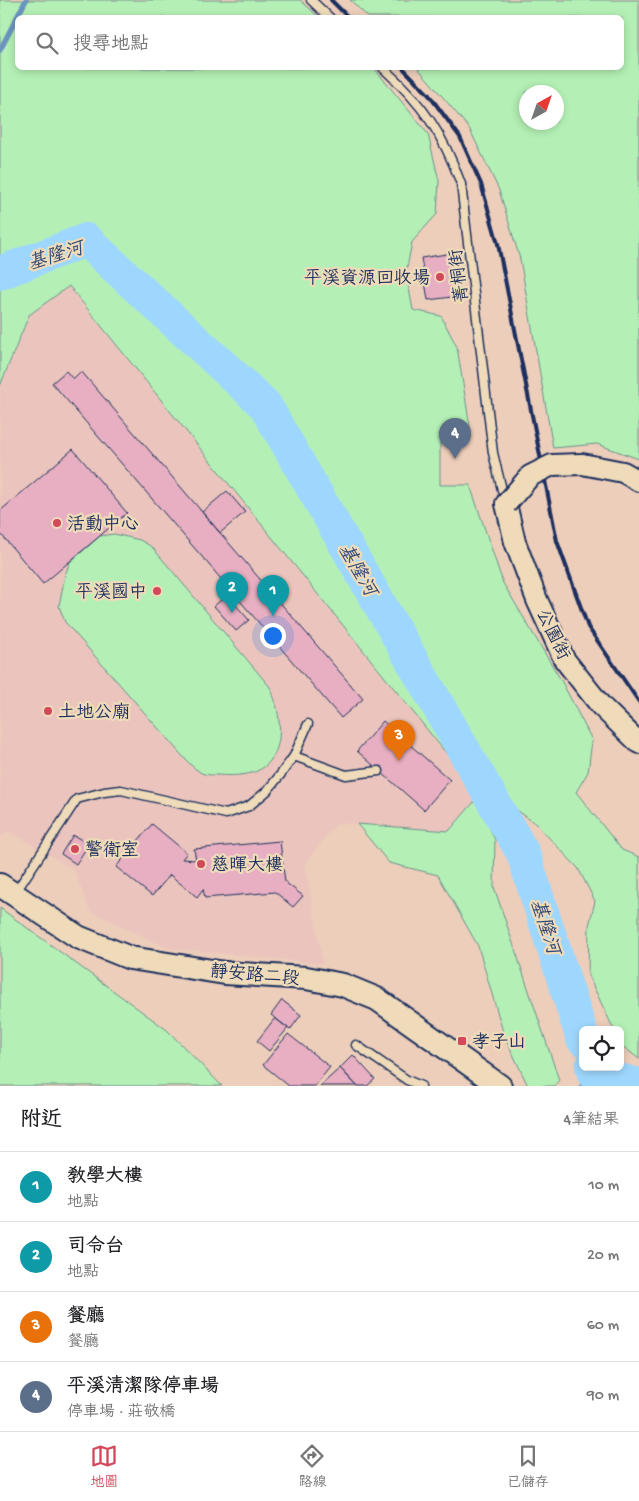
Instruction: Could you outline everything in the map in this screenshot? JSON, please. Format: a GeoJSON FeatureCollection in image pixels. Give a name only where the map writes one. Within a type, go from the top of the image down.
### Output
{"type":"FeatureCollection","features":[{"type":"Feature","properties":{"kind":"main road","name":"靜安路二段"},"geometry":{"type":"LineString","coordinates":[[7,890],[78,937],[130,958],[225,974],[306,978],[343,985],[378,999],[500,1086]]}},
{"type":"Feature","properties":{"kind":"street"},"geometry":{"type":"LineString","coordinates":[[506,504],[530,476],[552,465],[582,464],[623,472],[639,481]]}},
{"type":"Feature","properties":{"kind":"street","name":"公園街"},"geometry":{"type":"LineString","coordinates":[[506,504],[518,550],[537,600],[564,659],[601,706],[639,743]]}},
{"type":"Feature","properties":{"kind":"lane"},"geometry":{"type":"LineString","coordinates":[[311,0],[327,15]]}},
{"type":"Feature","properties":{"kind":"lane","name":"菁桐街"},"geometry":{"type":"LineString","coordinates":[[385,70],[407,90],[436,128],[451,156],[461,184],[493,454],[506,504]]}},
{"type":"Feature","properties":{"kind":"lane"},"geometry":{"type":"LineString","coordinates":[[7,890],[77,799],[120,790],[226,814],[248,806],[267,791],[294,756],[308,724]]}},
{"type":"Feature","properties":{"kind":"lane"},"geometry":{"type":"LineString","coordinates":[[294,756],[346,774],[379,771]]}},
{"type":"Feature","properties":{"kind":"lane"},"geometry":{"type":"LineString","coordinates":[[356,1045],[407,1080],[421,1086]]}},
{"type":"Feature","properties":{"kind":"shaded area","name":"平溪國中"},"geometry":{"type":"Polygon","coordinates":[[[69,286],[480,795],[449,831],[337,823],[305,863],[323,964],[167,948],[90,911],[73,869],[8,831],[0,838],[0,386],[29,315],[69,286]]]}},
{"type":"Feature","properties":{"kind":"green space"},"geometry":{"type":"Polygon","coordinates":[[[0,0],[300,0],[317,15],[15,15],[15,70],[376,70],[428,134],[439,181],[437,214],[412,242],[406,273],[413,310],[441,316],[457,347],[471,433],[440,433],[440,485],[470,485],[503,583],[562,682],[592,740],[588,772],[576,792],[622,850],[639,857],[639,1059],[624,1047],[624,1026],[612,1026],[588,975],[589,926],[595,901],[578,868],[536,824],[506,802],[487,822],[495,840],[494,887],[559,1080],[554,1086],[528,1086],[504,1035],[478,946],[438,875],[389,863],[357,824],[449,831],[480,795],[69,286],[29,315],[0,386],[0,0]]]}},
{"type":"Feature","properties":{"kind":"green space"},"geometry":{"type":"Polygon","coordinates":[[[350,0],[639,0],[639,459],[597,444],[553,448],[520,259],[499,190],[469,128],[420,70],[624,70],[624,15],[366,15],[350,0]]]}},
{"type":"Feature","properties":{"kind":"green space"},"geometry":{"type":"Polygon","coordinates":[[[114,534],[140,540],[152,547],[270,687],[278,714],[278,744],[270,761],[259,770],[252,773],[230,775],[206,774],[197,770],[186,760],[65,622],[59,606],[65,575],[70,562],[100,536],[114,534]]]}},
{"type":"Feature","properties":{"kind":"green space"},"geometry":{"type":"Polygon","coordinates":[[[0,908],[167,1030],[222,1086],[0,1086],[0,908]]]}},
{"type":"Feature","properties":{"kind":"building","name":"平溪資源回收場"},"geometry":{"type":"Polygon","coordinates":[[[453,253],[460,296],[428,300],[421,258],[453,253]]]}},
{"type":"Feature","properties":{"kind":"building"},"geometry":{"type":"Polygon","coordinates":[[[66,371],[73,379],[81,371],[363,699],[341,718],[52,383],[66,371]]]}},
{"type":"Feature","properties":{"kind":"building","name":"活動中心"},"geometry":{"type":"Polygon","coordinates":[[[73,449],[127,513],[43,584],[0,533],[0,511],[73,449]]]}},
{"type":"Feature","properties":{"kind":"building"},"geometry":{"type":"Polygon","coordinates":[[[227,491],[245,512],[220,533],[202,512],[227,491]]]}},
{"type":"Feature","properties":{"kind":"building"},"geometry":{"type":"Polygon","coordinates":[[[227,595],[249,620],[236,631],[214,606],[227,595]]]}},
{"type":"Feature","properties":{"kind":"building"},"geometry":{"type":"Polygon","coordinates":[[[383,721],[450,780],[424,810],[357,751],[383,721]]]}},
{"type":"Feature","properties":{"kind":"building","name":"慈暉大樓"},"geometry":{"type":"Polygon","coordinates":[[[152,824],[187,853],[182,859],[196,860],[194,849],[280,841],[285,882],[303,896],[293,907],[275,892],[205,898],[203,889],[197,897],[170,875],[152,896],[116,867],[152,824]]]}},
{"type":"Feature","properties":{"kind":"building","name":"警衛室"},"geometry":{"type":"Polygon","coordinates":[[[73,835],[89,844],[76,864],[61,854],[73,835]]]}},
{"type":"Feature","properties":{"kind":"building"},"geometry":{"type":"Polygon","coordinates":[[[282,1000],[301,1015],[290,1030],[271,1015],[282,1000]]]}},
{"type":"Feature","properties":{"kind":"building"},"geometry":{"type":"Polygon","coordinates":[[[275,1018],[288,1028],[269,1051],[257,1041],[275,1018]]]}},
{"type":"Feature","properties":{"kind":"building"},"geometry":{"type":"Polygon","coordinates":[[[288,1034],[330,1067],[315,1086],[289,1086],[263,1065],[288,1034]]]}},
{"type":"Feature","properties":{"kind":"building"},"geometry":{"type":"Polygon","coordinates":[[[353,1055],[375,1079],[367,1086],[357,1086],[340,1068],[353,1055]]]}},
{"type":"Feature","properties":{"kind":"building"},"geometry":{"type":"Polygon","coordinates":[[[340,1068],[357,1086],[320,1086],[340,1068]]]}},
{"type":"Feature","properties":{"kind":"waterway"},"geometry":{"type":"LineString","coordinates":[[18,15],[26,0]]}},
{"type":"Feature","properties":{"kind":"waterway"},"geometry":{"type":"LineString","coordinates":[[0,50],[15,21]]}},
{"type":"Feature","properties":{"kind":"waterway","name":"基隆河"},"geometry":{"type":"LineString","coordinates":[[0,273],[86,240],[265,405],[523,853],[579,1027]]}},
{"type":"Feature","properties":{"kind":"waterway","name":"基隆河"},"geometry":{"type":"LineString","coordinates":[[593,1071],[594,1074],[639,1085]]}},
{"type":"Feature","properties":{"kind":"waterway"},"geometry":{"type":"LineString","coordinates":[[582,1086],[594,1074]]}},
{"type":"Feature","properties":{"kind":"railway"},"geometry":{"type":"LineString","coordinates":[[331,0],[346,15]]}},
{"type":"Feature","properties":{"kind":"railway"},"geometry":{"type":"LineString","coordinates":[[405,70],[429,95],[460,137],[481,184],[498,244],[557,541],[588,627],[639,702]]}},
{"type":"Feature","properties":{"kind":"place","name":"平溪資源回收場"},"geometry":{"type":"Point","coordinates":[440,277]}},
{"type":"Feature","properties":{"kind":"place","name":"平溪清潔隊停車場"},"geometry":{"type":"Point","coordinates":[455,459]}},
{"type":"Feature","properties":{"kind":"place","name":"活動中心"},"geometry":{"type":"Point","coordinates":[57,523]}},
{"type":"Feature","properties":{"kind":"place","name":"平溪國中"},"geometry":{"type":"Point","coordinates":[157,591]}},
{"type":"Feature","properties":{"kind":"place","name":"司令台"},"geometry":{"type":"Point","coordinates":[232,613]}},
{"type":"Feature","properties":{"kind":"place","name":"教學大樓"},"geometry":{"type":"Point","coordinates":[273,616]}},
{"type":"Feature","properties":{"kind":"place","name":"土地公廟"},"geometry":{"type":"Point","coordinates":[48,711]}},
{"type":"Feature","properties":{"kind":"place","name":"餐廳"},"geometry":{"type":"Point","coordinates":[399,761]}},
{"type":"Feature","properties":{"kind":"place","name":"警衛室"},"geometry":{"type":"Point","coordinates":[75,849]}},
{"type":"Feature","properties":{"kind":"place","name":"慈暉大樓"},"geometry":{"type":"Point","coordinates":[201,864]}},
{"type":"Feature","properties":{"kind":"place","name":"孝子山"},"geometry":{"type":"Point","coordinates":[462,1041]}}]}
